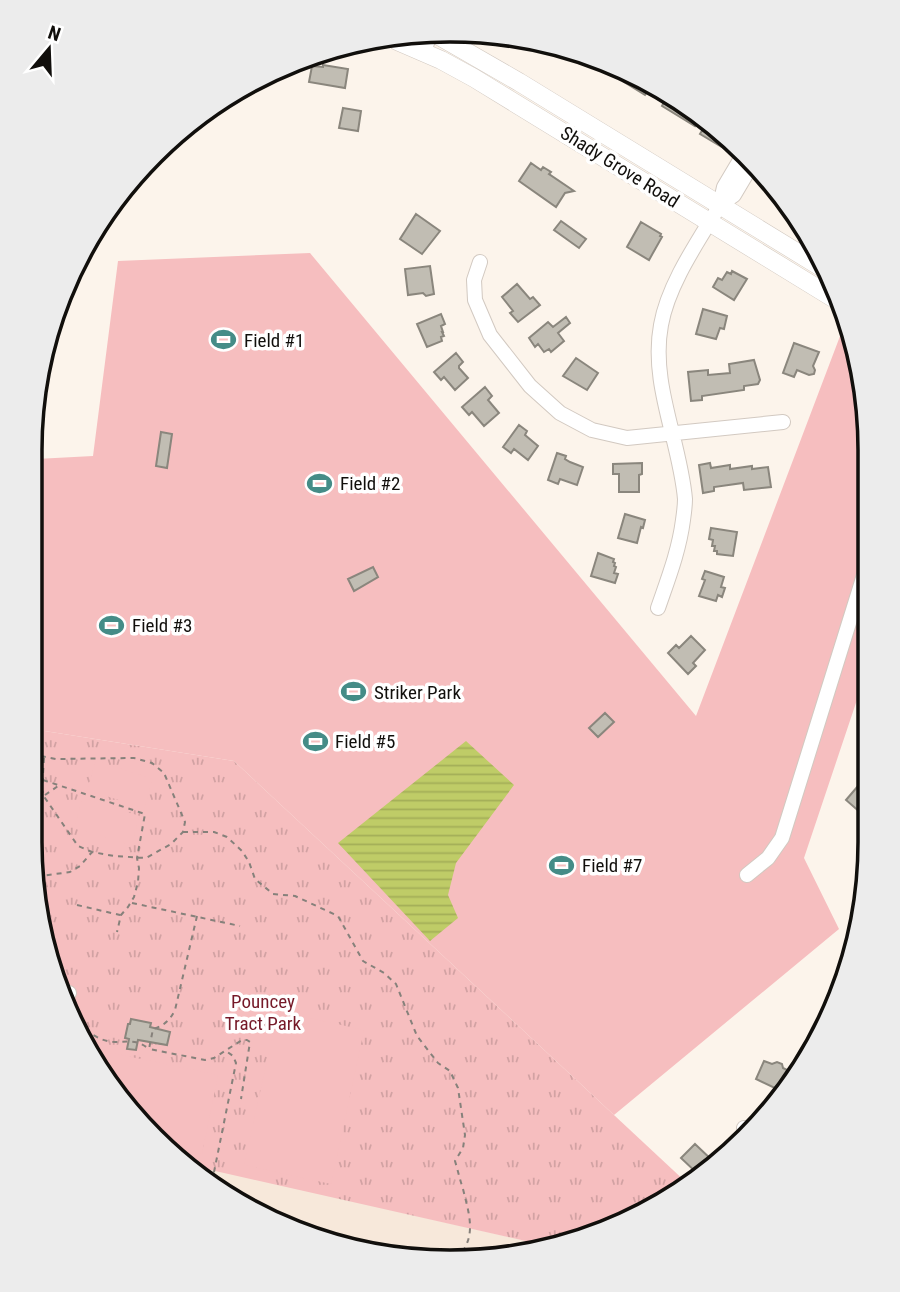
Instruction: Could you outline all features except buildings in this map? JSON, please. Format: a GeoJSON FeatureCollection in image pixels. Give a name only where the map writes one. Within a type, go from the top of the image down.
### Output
{"type":"FeatureCollection","features":[{"type":"Feature","properties":{"kind":"main road","name":"Shady Grove Road"},"geometry":{"type":"LineString","coordinates":[[449,42],[811,261]]}},
{"type":"Feature","properties":{"kind":"main road","name":"Shady Grove Road"},"geometry":{"type":"LineString","coordinates":[[426,44],[474,78],[827,293]]}},
{"type":"Feature","properties":{"kind":"street"},"geometry":{"type":"LineString","coordinates":[[658,608],[680,542],[685,501],[660,374],[658,346],[661,323],[670,295],[720,205],[724,187],[739,163]]}},
{"type":"Feature","properties":{"kind":"street"},"geometry":{"type":"LineString","coordinates":[[720,205],[734,195],[748,172]]}},
{"type":"Feature","properties":{"kind":"street"},"geometry":{"type":"LineString","coordinates":[[480,262],[474,280],[475,300],[490,335],[530,386],[560,413],[592,430],[627,438],[783,422]]}},
{"type":"Feature","properties":{"kind":"street"},"geometry":{"type":"LineString","coordinates":[[747,875],[768,858],[782,838],[858,594]]}},
{"type":"Feature","properties":{"kind":"path"},"geometry":{"type":"LineString","coordinates":[[44,757],[56,760],[134,758],[152,763],[164,773],[170,786],[185,822],[183,832],[171,845],[146,858],[92,852],[78,846],[44,796],[44,757]]}},
{"type":"Feature","properties":{"kind":"path"},"geometry":{"type":"LineString","coordinates":[[43,780],[145,814],[137,858],[138,882],[131,902],[121,915],[117,932]]}},
{"type":"Feature","properties":{"kind":"path"},"geometry":{"type":"LineString","coordinates":[[44,796],[59,786]]}},
{"type":"Feature","properties":{"kind":"path"},"geometry":{"type":"LineString","coordinates":[[183,832],[214,831],[227,837],[242,851],[255,879],[273,894],[295,896],[338,916],[363,961],[384,973],[396,984],[416,1037],[438,1063],[450,1071],[458,1088],[465,1135],[463,1148],[455,1161],[471,1219],[465,1249]]}},
{"type":"Feature","properties":{"kind":"path"},"geometry":{"type":"LineString","coordinates":[[44,876],[70,872],[80,866],[92,852]]}},
{"type":"Feature","properties":{"kind":"path"},"geometry":{"type":"LineString","coordinates":[[131,902],[240,926]]}},
{"type":"Feature","properties":{"kind":"path"},"geometry":{"type":"LineString","coordinates":[[77,905],[121,915]]}},
{"type":"Feature","properties":{"kind":"path"},"geometry":{"type":"LineString","coordinates":[[149,1049],[153,1030],[164,1025],[175,1010],[197,916]]}},
{"type":"Feature","properties":{"kind":"path"},"geometry":{"type":"LineString","coordinates":[[89,1032],[114,1042],[125,1040],[143,1044],[149,1049],[205,1060],[247,1040],[250,1042],[241,1099]]}},
{"type":"Feature","properties":{"kind":"path"},"geometry":{"type":"LineString","coordinates":[[214,1174],[236,1063],[233,1056],[225,1051]]}},
{"type":"Feature","properties":{"kind":"shaded area"},"geometry":{"type":"Polygon","coordinates":[[[466,741],[514,785],[456,863],[448,895],[458,918],[430,941],[338,843],[466,741]]]}},
{"type":"Feature","properties":{"kind":"shaded area"},"geometry":{"type":"Polygon","coordinates":[[[204,1167],[530,1242],[503,1247],[450,1250],[397,1247],[370,1242],[294,1219],[246,1195],[204,1167]]]}},
{"type":"Feature","properties":{"kind":"green space","name":"Striker Park"},"geometry":{"type":"Polygon","coordinates":[[[310,253],[696,716],[841,334],[855,397],[857,423],[858,697],[804,858],[839,929],[614,1115],[234,761],[42,731],[42,459],[93,456],[118,261],[310,253]]]}},
{"type":"Feature","properties":{"kind":"green space","name":"Pouncey Tract Park"},"geometry":{"type":"Polygon","coordinates":[[[42,731],[234,761],[681,1178],[606,1219],[530,1242],[206,1169],[181,1149],[143,1111],[111,1069],[84,1022],[56,948],[45,895],[43,869],[42,731]]]}},
{"type":"Feature","properties":{"kind":"green space"},"geometry":{"type":"Polygon","coordinates":[[[96,761],[153,779],[144,808],[87,790],[96,761]]]}},
{"type":"Feature","properties":{"kind":"green space"},"geometry":{"type":"Polygon","coordinates":[[[83,798],[140,816],[131,845],[74,827],[83,798]]]}},
{"type":"Feature","properties":{"kind":"green space"},"geometry":{"type":"Polygon","coordinates":[[[278,1011],[364,1030],[331,1184],[244,1165],[278,1011]]]}},
{"type":"Feature","properties":{"kind":"green space"},"geometry":{"type":"Polygon","coordinates":[[[100,1050],[218,1075],[202,1154],[181,1149],[143,1111],[100,1050]]]}},
{"type":"Feature","properties":{"kind":"place","name":"Field #1"},"geometry":{"type":"Point","coordinates":[224,340]}},
{"type":"Feature","properties":{"kind":"place","name":"Field #2"},"geometry":{"type":"Point","coordinates":[320,483]}},
{"type":"Feature","properties":{"kind":"place","name":"Field #3"},"geometry":{"type":"Point","coordinates":[112,625]}},
{"type":"Feature","properties":{"kind":"place","name":"Striker Park"},"geometry":{"type":"Point","coordinates":[354,692]}},
{"type":"Feature","properties":{"kind":"place","name":"Field #5"},"geometry":{"type":"Point","coordinates":[315,741]}},
{"type":"Feature","properties":{"kind":"place","name":"Field #7"},"geometry":{"type":"Point","coordinates":[562,865]}}]}
